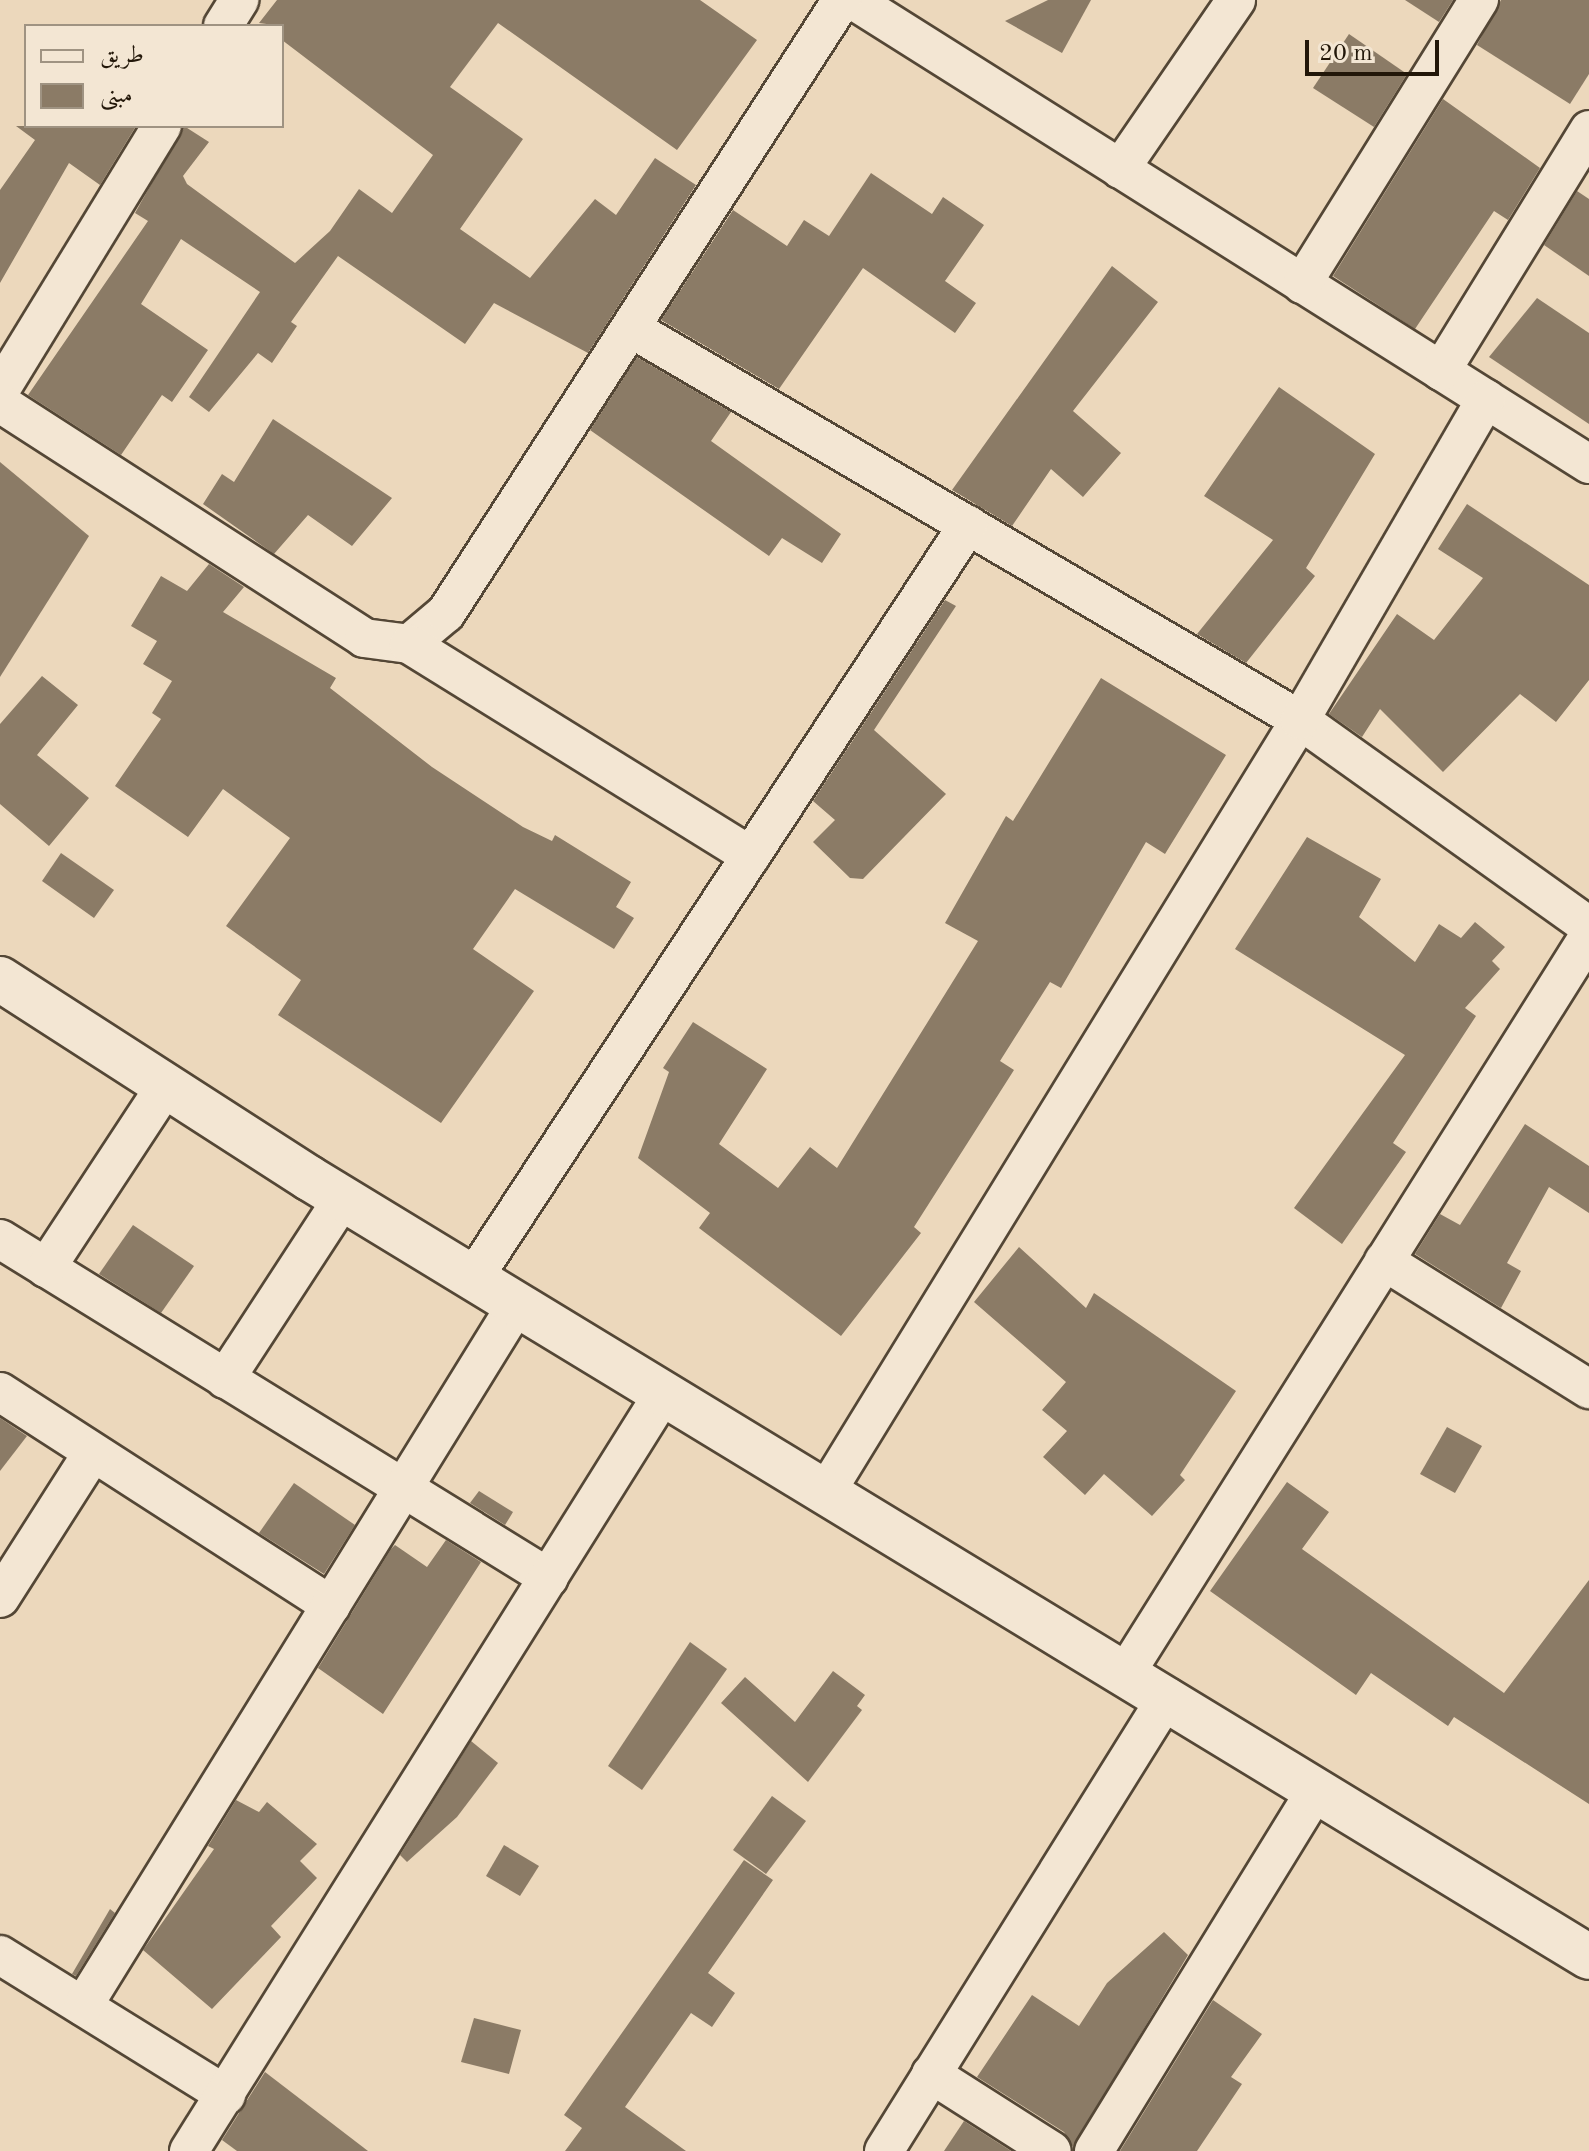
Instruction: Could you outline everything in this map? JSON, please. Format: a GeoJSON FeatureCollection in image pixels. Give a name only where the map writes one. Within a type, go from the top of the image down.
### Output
{"type":"FeatureCollection","features":[{"type":"Feature","properties":{"kind":"street"},"geometry":{"type":"LineString","coordinates":[[224,24],[239,0]]}},
{"type":"Feature","properties":{"kind":"street"},"geometry":{"type":"LineString","coordinates":[[409,644],[446,613],[634,330],[842,0]]}},
{"type":"Feature","properties":{"kind":"street"},"geometry":{"type":"LineString","coordinates":[[853,0],[1589,464]]}},
{"type":"Feature","properties":{"kind":"street"},"geometry":{"type":"LineString","coordinates":[[1120,169],[1236,0]]}},
{"type":"Feature","properties":{"kind":"street"},"geometry":{"type":"LineString","coordinates":[[1302,284],[1479,0]]}},
{"type":"Feature","properties":{"kind":"street"},"geometry":{"type":"LineString","coordinates":[[0,390],[161,128]]}},
{"type":"Feature","properties":{"kind":"street"},"geometry":{"type":"LineString","coordinates":[[1441,371],[1589,130]]}},
{"type":"Feature","properties":{"kind":"street"},"geometry":{"type":"LineString","coordinates":[[634,330],[1300,720],[1589,926]]}},
{"type":"Feature","properties":{"kind":"street"},"geometry":{"type":"LineString","coordinates":[[826,1492],[1300,720],[1486,399]]}},
{"type":"Feature","properties":{"kind":"street"},"geometry":{"type":"LineString","coordinates":[[0,403],[364,638],[409,644],[751,856]]}},
{"type":"Feature","properties":{"kind":"street"},"geometry":{"type":"LineString","coordinates":[[474,1277],[968,525]]}},
{"type":"Feature","properties":{"kind":"street"},"geometry":{"type":"LineString","coordinates":[[1127,1671],[1589,936]]}},
{"type":"Feature","properties":{"kind":"street"},"geometry":{"type":"LineString","coordinates":[[0,979],[343,1198],[663,1394],[1127,1671],[1589,1957]]}},
{"type":"Feature","properties":{"kind":"street"},"geometry":{"type":"LineString","coordinates":[[46,1268],[166,1085]]}},
{"type":"Feature","properties":{"kind":"street"},"geometry":{"type":"LineString","coordinates":[[225,1379],[343,1198]]}},
{"type":"Feature","properties":{"kind":"street"},"geometry":{"type":"LineString","coordinates":[[0,1239],[225,1379],[405,1485],[549,1578]]}},
{"type":"Feature","properties":{"kind":"street"},"geometry":{"type":"LineString","coordinates":[[1384,1261],[1589,1389]]}},
{"type":"Feature","properties":{"kind":"street"},"geometry":{"type":"LineString","coordinates":[[83,2006],[517,1304]]}},
{"type":"Feature","properties":{"kind":"street"},"geometry":{"type":"LineString","coordinates":[[0,1392],[91,1455],[331,1605]]}},
{"type":"Feature","properties":{"kind":"street"},"geometry":{"type":"LineString","coordinates":[[189,2151],[663,1394]]}},
{"type":"Feature","properties":{"kind":"street"},"geometry":{"type":"LineString","coordinates":[[0,1598],[91,1455]]}},
{"type":"Feature","properties":{"kind":"street"},"geometry":{"type":"LineString","coordinates":[[884,2151],[1167,1697]]}},
{"type":"Feature","properties":{"kind":"street"},"geometry":{"type":"LineString","coordinates":[[1094,2151],[1316,1790]]}},
{"type":"Feature","properties":{"kind":"street"},"geometry":{"type":"LineString","coordinates":[[0,1955],[226,2095]]}},
{"type":"Feature","properties":{"kind":"street"},"geometry":{"type":"LineString","coordinates":[[931,2074],[1052,2151]]}},
{"type":"Feature","properties":{"kind":"building"},"geometry":{"type":"Polygon","coordinates":[[[277,0],[700,0],[757,40],[677,150],[498,23],[450,87],[523,139],[460,229],[530,278],[595,199],[616,215],[655,158],[696,185],[588,353],[494,303],[465,344],[338,256],[291,322],[297,326],[272,363],[258,353],[209,412],[189,397],[260,292],[181,239],[141,304],[208,350],[172,402],[162,395],[121,455],[28,395],[148,221],[135,213],[183,128],[209,142],[183,176],[187,184],[295,263],[330,231],[359,189],[392,213],[433,155],[284,42],[284,24],[259,23],[277,0]]]}},
{"type":"Feature","properties":{"kind":"building"},"geometry":{"type":"Polygon","coordinates":[[[1048,0],[1091,0],[1062,53],[1005,21],[1048,0]]]}},
{"type":"Feature","properties":{"kind":"building"},"geometry":{"type":"Polygon","coordinates":[[[1405,0],[1453,0],[1439,22],[1405,0]]]}},
{"type":"Feature","properties":{"kind":"building"},"geometry":{"type":"Polygon","coordinates":[[[1501,0],[1589,0],[1589,74],[1570,104],[1477,45],[1501,0]]]}},
{"type":"Feature","properties":{"kind":"building"},"geometry":{"type":"Polygon","coordinates":[[[1349,34],[1407,74],[1374,127],[1313,88],[1349,34]]]}},
{"type":"Feature","properties":{"kind":"building"},"geometry":{"type":"Polygon","coordinates":[[[1443,99],[1540,168],[1508,220],[1494,211],[1415,329],[1333,276],[1443,99]]]}},
{"type":"Feature","properties":{"kind":"building"},"geometry":{"type":"Polygon","coordinates":[[[16,126],[135,128],[100,185],[69,163],[0,283],[0,190],[35,140],[16,126]]]}},
{"type":"Feature","properties":{"kind":"building"},"geometry":{"type":"Polygon","coordinates":[[[871,173],[932,214],[943,197],[984,225],[945,281],[976,303],[955,333],[863,268],[779,389],[661,320],[733,210],[787,246],[804,220],[829,236],[871,173]]]}},
{"type":"Feature","properties":{"kind":"building"},"geometry":{"type":"Polygon","coordinates":[[[1577,191],[1589,199],[1589,276],[1544,245],[1577,191]]]}},
{"type":"Feature","properties":{"kind":"building"},"geometry":{"type":"Polygon","coordinates":[[[1112,266],[1158,302],[1073,411],[1121,453],[1083,497],[1051,469],[1012,526],[952,490],[1112,266]]]}},
{"type":"Feature","properties":{"kind":"building"},"geometry":{"type":"Polygon","coordinates":[[[1537,298],[1589,333],[1589,424],[1489,357],[1537,298]]]}},
{"type":"Feature","properties":{"kind":"building"},"geometry":{"type":"Polygon","coordinates":[[[637,357],[731,412],[711,441],[841,534],[822,563],[782,538],[769,556],[590,430],[637,357]]]}},
{"type":"Feature","properties":{"kind":"building"},"geometry":{"type":"Polygon","coordinates":[[[1279,387],[1375,454],[1306,568],[1315,576],[1246,663],[1197,634],[1273,540],[1204,496],[1279,387]]]}},
{"type":"Feature","properties":{"kind":"building"},"geometry":{"type":"Polygon","coordinates":[[[273,419],[392,498],[352,546],[308,515],[274,554],[203,504],[222,474],[234,482],[273,419]]]}},
{"type":"Feature","properties":{"kind":"building"},"geometry":{"type":"Polygon","coordinates":[[[0,462],[89,536],[0,677],[0,462]]]}},
{"type":"Feature","properties":{"kind":"building"},"geometry":{"type":"Polygon","coordinates":[[[1467,504],[1589,585],[1589,680],[1556,722],[1520,694],[1443,772],[1380,709],[1362,737],[1329,714],[1397,614],[1434,640],[1483,578],[1438,549],[1467,504]]]}},
{"type":"Feature","properties":{"kind":"building"},"geometry":{"type":"Polygon","coordinates":[[[209,564],[244,587],[223,612],[336,678],[330,688],[432,767],[523,827],[552,841],[555,835],[631,882],[616,907],[634,918],[614,949],[515,889],[473,949],[534,991],[441,1123],[278,1015],[301,980],[226,926],[290,838],[223,789],[188,837],[115,786],[161,719],[152,713],[172,681],[143,664],[157,641],[131,626],[161,576],[187,591],[209,564]]]}},
{"type":"Feature","properties":{"kind":"building"},"geometry":{"type":"Polygon","coordinates":[[[945,600],[956,606],[874,730],[946,794],[863,879],[850,878],[813,842],[835,820],[813,801],[945,600]]]}},
{"type":"Feature","properties":{"kind":"building"},"geometry":{"type":"Polygon","coordinates":[[[42,676],[78,705],[37,755],[89,798],[49,846],[0,804],[0,724],[42,676]]]}},
{"type":"Feature","properties":{"kind":"building"},"geometry":{"type":"Polygon","coordinates":[[[1101,678],[1226,755],[1165,854],[1146,842],[1061,988],[1050,982],[1000,1061],[1014,1070],[914,1227],[921,1233],[841,1336],[699,1228],[710,1213],[638,1158],[669,1072],[663,1068],[693,1022],[767,1069],[719,1144],[778,1188],[810,1147],[837,1168],[978,941],[945,923],[1006,816],[1013,821],[1101,678]]]}},
{"type":"Feature","properties":{"kind":"building"},"geometry":{"type":"Polygon","coordinates":[[[1307,837],[1381,879],[1359,917],[1415,962],[1439,924],[1461,938],[1475,922],[1505,947],[1492,961],[1500,969],[1465,1008],[1476,1016],[1393,1143],[1406,1152],[1342,1244],[1294,1208],[1405,1055],[1235,949],[1307,837]]]}},
{"type":"Feature","properties":{"kind":"building"},"geometry":{"type":"Polygon","coordinates":[[[61,853],[114,890],[94,918],[42,881],[61,853]]]}},
{"type":"Feature","properties":{"kind":"building"},"geometry":{"type":"Polygon","coordinates":[[[1525,1124],[1589,1166],[1589,1213],[1549,1187],[1507,1263],[1521,1271],[1501,1308],[1415,1254],[1440,1214],[1460,1225],[1525,1124]]]}},
{"type":"Feature","properties":{"kind":"building"},"geometry":{"type":"Polygon","coordinates":[[[133,1225],[194,1266],[161,1313],[99,1274],[133,1225]]]}},
{"type":"Feature","properties":{"kind":"building"},"geometry":{"type":"Polygon","coordinates":[[[1019,1247],[1086,1308],[1094,1293],[1236,1391],[1180,1475],[1185,1480],[1152,1516],[1104,1474],[1085,1495],[1043,1457],[1067,1431],[1042,1410],[1066,1382],[974,1302],[1019,1247]]]}},
{"type":"Feature","properties":{"kind":"building"},"geometry":{"type":"Polygon","coordinates":[[[0,1418],[27,1436],[0,1471],[0,1418]]]}},
{"type":"Feature","properties":{"kind":"building"},"geometry":{"type":"Polygon","coordinates":[[[1447,1427],[1482,1446],[1455,1493],[1420,1474],[1447,1427]]]}},
{"type":"Feature","properties":{"kind":"building"},"geometry":{"type":"Polygon","coordinates":[[[1287,1482],[1329,1512],[1302,1549],[1504,1693],[1589,1580],[1589,1804],[1454,1717],[1448,1726],[1371,1673],[1356,1695],[1210,1591],[1287,1482]]]}},
{"type":"Feature","properties":{"kind":"building"},"geometry":{"type":"Polygon","coordinates":[[[294,1483],[355,1525],[324,1574],[259,1533],[294,1483]]]}},
{"type":"Feature","properties":{"kind":"building"},"geometry":{"type":"Polygon","coordinates":[[[479,1491],[513,1512],[505,1525],[470,1503],[479,1491]]]}},
{"type":"Feature","properties":{"kind":"building"},"geometry":{"type":"Polygon","coordinates":[[[446,1540],[481,1562],[383,1714],[318,1668],[395,1545],[427,1567],[446,1540]]]}},
{"type":"Feature","properties":{"kind":"building"},"geometry":{"type":"Polygon","coordinates":[[[690,1642],[727,1669],[642,1790],[608,1766],[690,1642]]]}},
{"type":"Feature","properties":{"kind":"building"},"geometry":{"type":"Polygon","coordinates":[[[833,1671],[865,1695],[857,1706],[862,1710],[808,1782],[721,1703],[745,1677],[795,1722],[833,1671]]]}},
{"type":"Feature","properties":{"kind":"building"},"geometry":{"type":"Polygon","coordinates":[[[471,1741],[498,1763],[457,1817],[407,1862],[400,1855],[471,1741]]]}},
{"type":"Feature","properties":{"kind":"building"},"geometry":{"type":"Polygon","coordinates":[[[772,1796],[806,1821],[766,1874],[733,1850],[772,1796]]]}},
{"type":"Feature","properties":{"kind":"building"},"geometry":{"type":"Polygon","coordinates":[[[236,1800],[259,1812],[267,1802],[317,1844],[300,1861],[317,1878],[271,1926],[281,1937],[212,2009],[143,1950],[214,1849],[208,1846],[236,1800]]]}},
{"type":"Feature","properties":{"kind":"building"},"geometry":{"type":"Polygon","coordinates":[[[504,1845],[539,1866],[520,1896],[486,1876],[504,1845]]]}},
{"type":"Feature","properties":{"kind":"building"},"geometry":{"type":"Polygon","coordinates":[[[744,1860],[773,1880],[708,1973],[735,1993],[712,2027],[691,2013],[625,2107],[686,2151],[565,2151],[582,2128],[564,2115],[744,1860]]]}},
{"type":"Feature","properties":{"kind":"building"},"geometry":{"type":"Polygon","coordinates":[[[110,1909],[115,1913],[76,1976],[72,1974],[110,1909]]]}},
{"type":"Feature","properties":{"kind":"building"},"geometry":{"type":"Polygon","coordinates":[[[1164,1932],[1188,1955],[1073,2147],[1064,2132],[977,2077],[1032,1995],[1079,2026],[1107,1983],[1164,1932]]]}},
{"type":"Feature","properties":{"kind":"building"},"geometry":{"type":"Polygon","coordinates":[[[1213,2000],[1262,2034],[1231,2077],[1242,2084],[1197,2151],[1120,2151],[1213,2000]]]}},
{"type":"Feature","properties":{"kind":"building"},"geometry":{"type":"Polygon","coordinates":[[[474,2018],[521,2030],[509,2074],[461,2062],[474,2018]]]}},
{"type":"Feature","properties":{"kind":"building"},"geometry":{"type":"Polygon","coordinates":[[[265,2072],[368,2151],[237,2151],[222,2140],[265,2072]]]}},
{"type":"Feature","properties":{"kind":"building"},"geometry":{"type":"Polygon","coordinates":[[[964,2121],[1011,2151],[944,2151],[964,2121]]]}}]}
